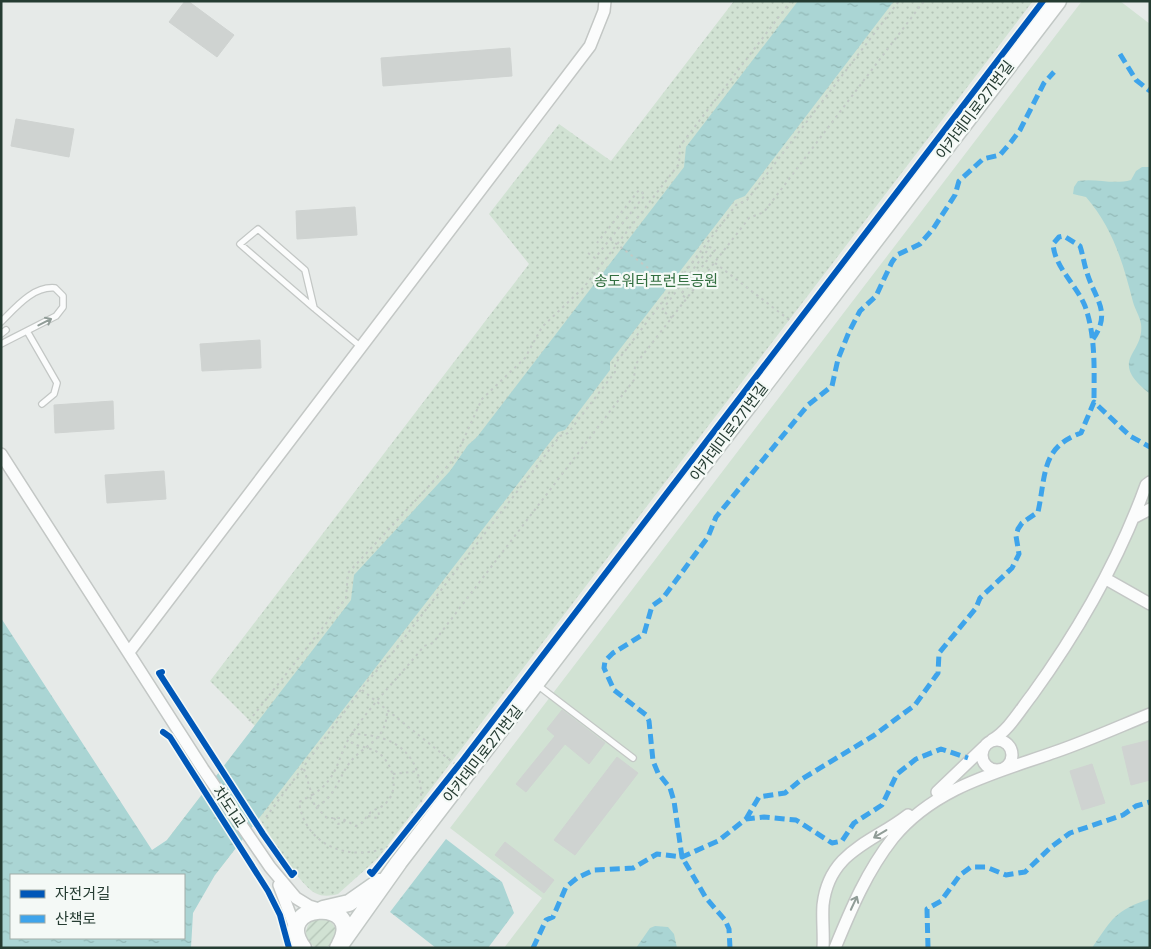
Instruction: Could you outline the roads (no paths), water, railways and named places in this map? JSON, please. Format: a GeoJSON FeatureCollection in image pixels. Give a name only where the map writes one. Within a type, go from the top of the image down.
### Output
{"type":"FeatureCollection","features":[{"type":"Feature","properties":{"kind":"street"},"geometry":{"type":"LineString","coordinates":[[129,652],[590,46],[604,11],[605,1]]}},
{"type":"Feature","properties":{"kind":"street","name":"아카데미로271번길"},"geometry":{"type":"LineString","coordinates":[[391,861],[536,684],[1058,1]]}},
{"type":"Feature","properties":{"kind":"street","name":"차도1교"},"geometry":{"type":"LineString","coordinates":[[1,454],[203,769],[270,867]]}},
{"type":"Feature","properties":{"kind":"street"},"geometry":{"type":"LineString","coordinates":[[823,948],[824,898],[830,880],[840,862],[853,850],[894,825],[928,799],[966,766],[988,743],[1005,736],[1052,666],[1106,578],[1135,517],[1146,485],[1150,482]]}},
{"type":"Feature","properties":{"kind":"street"},"geometry":{"type":"LineString","coordinates":[[1135,517],[1150,508]]}},
{"type":"Feature","properties":{"kind":"street"},"geometry":{"type":"LineString","coordinates":[[1106,578],[1150,604]]}},
{"type":"Feature","properties":{"kind":"street"},"geometry":{"type":"LineString","coordinates":[[835,948],[870,871],[894,837],[916,816],[945,794],[966,782],[1150,714]]}},
{"type":"Feature","properties":{"kind":"street"},"geometry":{"type":"LineString","coordinates":[[1005,736],[1013,755],[1018,760],[1027,761]]}},
{"type":"Feature","properties":{"kind":"street"},"geometry":{"type":"LineString","coordinates":[[988,743],[982,752],[983,762],[991,769],[1001,770],[1009,764],[1013,755]]}},
{"type":"Feature","properties":{"kind":"street"},"geometry":{"type":"LineString","coordinates":[[300,943],[298,925],[303,917],[311,911],[349,903],[378,883],[391,861]]}},
{"type":"Feature","properties":{"kind":"street"},"geometry":{"type":"LineString","coordinates":[[339,946],[391,861]]}},
{"type":"Feature","properties":{"kind":"street"},"geometry":{"type":"LineString","coordinates":[[270,867],[296,898],[309,906],[336,914],[342,923],[344,933],[339,946]]}},
{"type":"Feature","properties":{"kind":"street"},"geometry":{"type":"LineString","coordinates":[[270,867],[291,911],[300,943]]}},
{"type":"Feature","properties":{"kind":"lane"},"geometry":{"type":"LineString","coordinates":[[314,308],[305,270],[258,229],[240,244],[314,308],[361,347]]}},
{"type":"Feature","properties":{"kind":"lane"},"geometry":{"type":"LineString","coordinates":[[1,322],[35,292],[48,288],[60,291],[64,301],[61,311],[1,344]]}},
{"type":"Feature","properties":{"kind":"lane"},"geometry":{"type":"LineString","coordinates":[[27,331],[57,383],[54,394],[42,404]]}},
{"type":"Feature","properties":{"kind":"lane"},"geometry":{"type":"LineString","coordinates":[[536,684],[633,758]]}},
{"type":"Feature","properties":{"kind":"water"},"geometry":{"type":"Polygon","coordinates":[[[798,1],[894,1],[745,196],[735,200],[610,362],[610,370],[565,430],[558,432],[215,875],[193,913],[191,948],[1,948],[1,618],[152,850],[167,840],[351,600],[354,575],[450,471],[468,445],[477,437],[684,167],[686,147],[798,1]]]}},
{"type":"Feature","properties":{"kind":"water"},"geometry":{"type":"Polygon","coordinates":[[[1142,167],[1150,167],[1150,394],[1137,382],[1131,373],[1129,365],[1130,358],[1141,334],[1141,324],[1116,246],[1103,221],[1086,197],[1073,194],[1074,187],[1078,181],[1118,182],[1131,180],[1136,171],[1142,167]]]}},
{"type":"Feature","properties":{"kind":"water"},"geometry":{"type":"Polygon","coordinates":[[[446,839],[502,882],[514,913],[488,948],[436,948],[390,912],[446,839]]]}},
{"type":"Feature","properties":{"kind":"water"},"geometry":{"type":"Polygon","coordinates":[[[1150,899],[1150,948],[1092,948],[1115,917],[1129,907],[1150,899]]]}},
{"type":"Feature","properties":{"kind":"water"},"geometry":{"type":"Polygon","coordinates":[[[655,926],[668,927],[674,934],[677,948],[636,948],[650,928],[655,926]]]}},
{"type":"Feature","properties":{"kind":"park label","name":"송도워터프런트공원"},"geometry":{"type":"Point","coordinates":[656,281]}}]}
